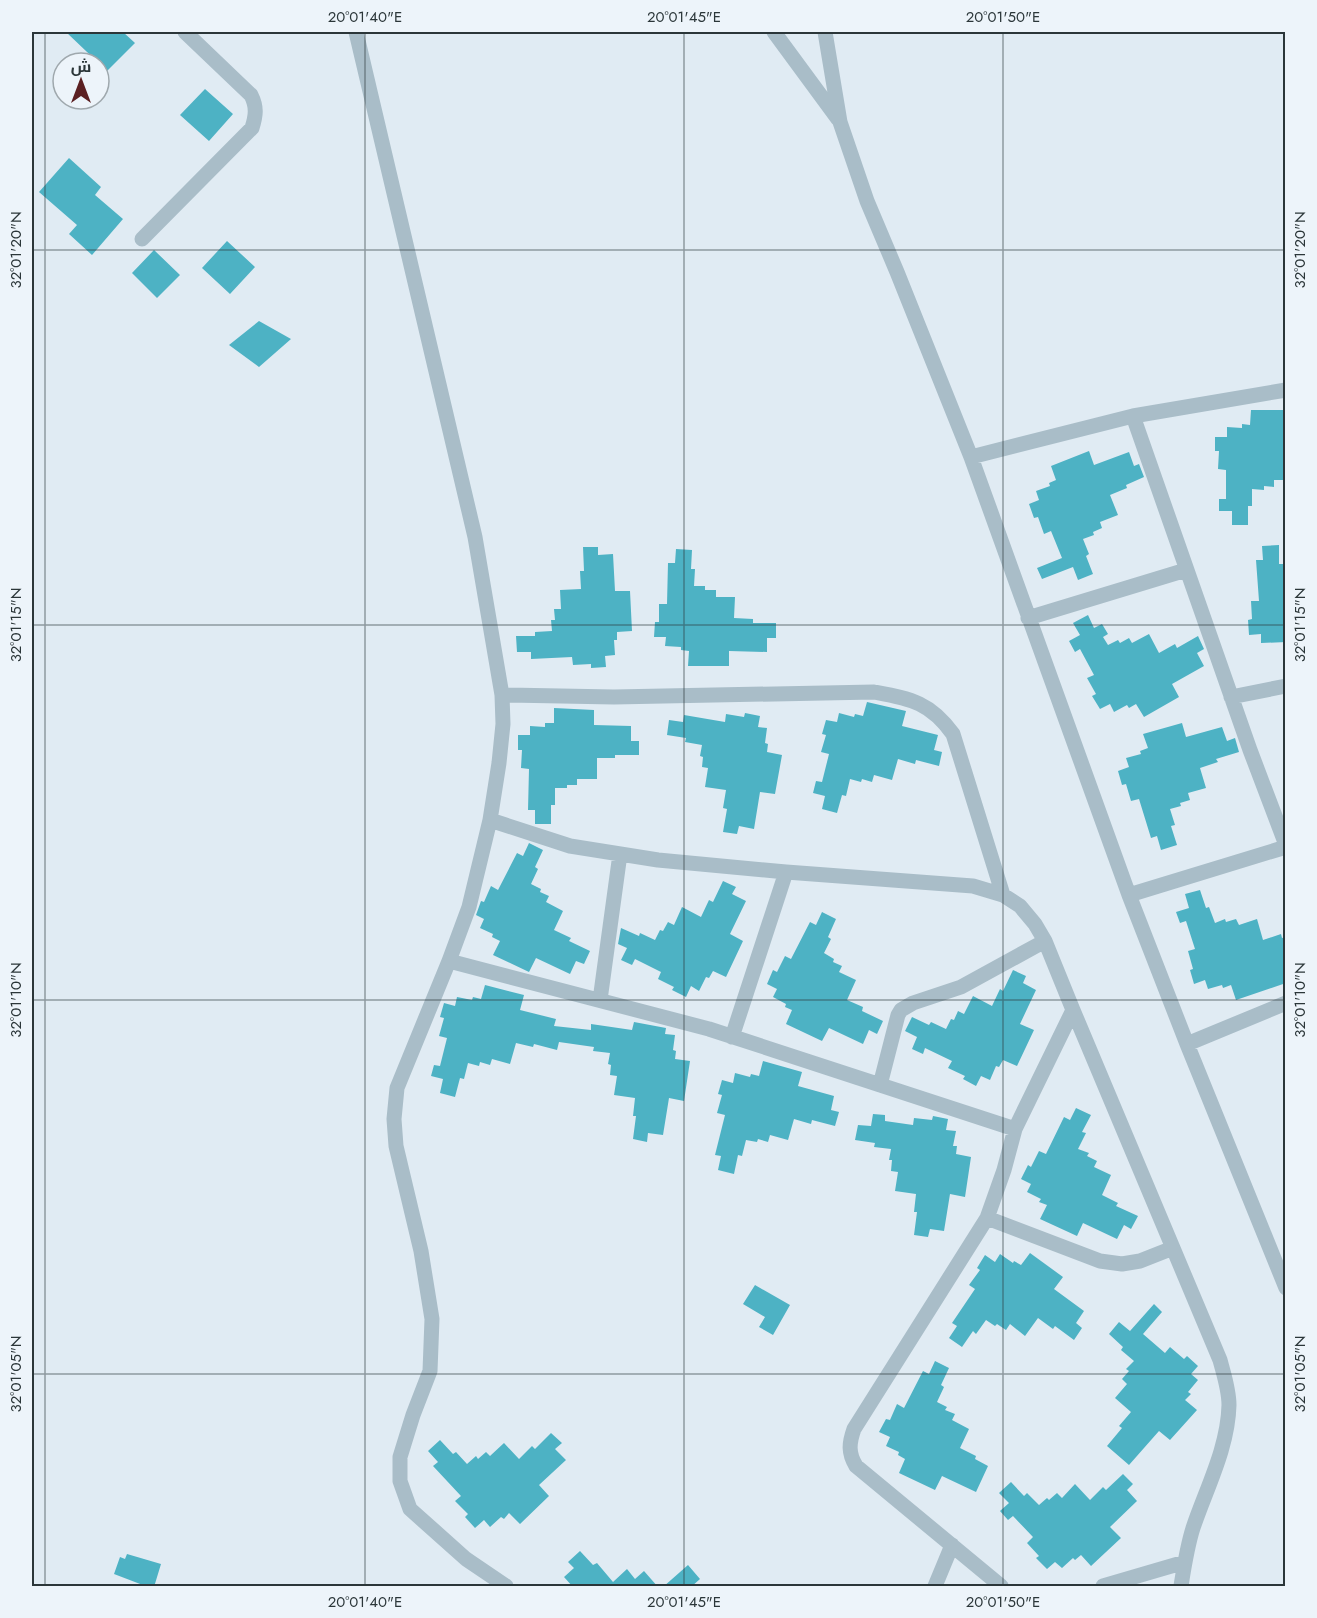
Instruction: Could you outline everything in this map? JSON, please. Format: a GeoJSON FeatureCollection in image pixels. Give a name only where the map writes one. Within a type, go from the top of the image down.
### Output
{"type":"FeatureCollection","features":[{"type":"Feature","properties":{"kind":"street"},"geometry":{"type":"LineString","coordinates":[[142,239],[252,128],[256,115],[255,103],[251,95],[185,32]]}},
{"type":"Feature","properties":{"kind":"street"},"geometry":{"type":"LineString","coordinates":[[356,32],[475,537],[502,695],[503,724],[490,820],[469,907],[397,1088],[394,1119],[396,1146],[421,1251],[432,1319],[430,1371],[400,1457],[400,1481],[410,1509],[466,1559],[506,1587]]}},
{"type":"Feature","properties":{"kind":"street"},"geometry":{"type":"LineString","coordinates":[[774,32],[840,122]]}},
{"type":"Feature","properties":{"kind":"street"},"geometry":{"type":"LineString","coordinates":[[825,32],[840,122],[867,201],[971,457],[1129,895],[1186,1044],[1286,1288]]}},
{"type":"Feature","properties":{"kind":"street"},"geometry":{"type":"LineString","coordinates":[[971,457],[1133,416],[1286,390]]}},
{"type":"Feature","properties":{"kind":"street"},"geometry":{"type":"LineString","coordinates":[[1129,895],[1286,846],[1231,697],[1133,416]]}},
{"type":"Feature","properties":{"kind":"street"},"geometry":{"type":"LineString","coordinates":[[1028,618],[1186,570]]}},
{"type":"Feature","properties":{"kind":"street"},"geometry":{"type":"LineString","coordinates":[[1231,697],[1286,686]]}},
{"type":"Feature","properties":{"kind":"street"},"geometry":{"type":"LineString","coordinates":[[502,695],[614,697],[874,692],[907,698],[929,708],[953,734],[1003,895]]}},
{"type":"Feature","properties":{"kind":"street"},"geometry":{"type":"LineString","coordinates":[[490,820],[570,846],[658,860],[973,886],[1003,895],[1020,906],[1045,941],[1220,1360],[1227,1384],[1229,1404],[1225,1433],[1192,1531],[1180,1587]]}},
{"type":"Feature","properties":{"kind":"street"},"geometry":{"type":"LineString","coordinates":[[600,1000],[620,854]]}},
{"type":"Feature","properties":{"kind":"street"},"geometry":{"type":"LineString","coordinates":[[732,1037],[786,872]]}},
{"type":"Feature","properties":{"kind":"street"},"geometry":{"type":"LineString","coordinates":[[880,1085],[901,1010],[913,1003],[961,987],[1045,941]]}},
{"type":"Feature","properties":{"kind":"street"},"geometry":{"type":"LineString","coordinates":[[449,961],[709,1029],[1015,1129]]}},
{"type":"Feature","properties":{"kind":"street"},"geometry":{"type":"LineString","coordinates":[[1186,1044],[1286,1003]]}},
{"type":"Feature","properties":{"kind":"street"},"geometry":{"type":"LineString","coordinates":[[1001,1587],[856,1466],[850,1455],[849,1446],[854,1429],[987,1218],[1004,1170],[1015,1129],[1072,1010]]}},
{"type":"Feature","properties":{"kind":"street"},"geometry":{"type":"LineString","coordinates":[[987,1218],[1100,1261],[1122,1264],[1140,1261],[1173,1248]]}},
{"type":"Feature","properties":{"kind":"street"},"geometry":{"type":"LineString","coordinates":[[935,1587],[952,1545]]}},
{"type":"Feature","properties":{"kind":"street"},"geometry":{"type":"LineString","coordinates":[[1103,1587],[1185,1562]]}},
{"type":"Feature","properties":{"kind":"building"},"geometry":{"type":"Polygon","coordinates":[[[66,32],[123,32],[135,43],[111,67],[111,51],[86,51],[66,32]]]}},
{"type":"Feature","properties":{"kind":"building"},"geometry":{"type":"Polygon","coordinates":[[[205,89],[233,114],[209,141],[180,115],[205,89]]]}},
{"type":"Feature","properties":{"kind":"building"},"geometry":{"type":"Polygon","coordinates":[[[69,158],[101,187],[95,195],[123,219],[92,255],[69,234],[77,225],[39,192],[69,158]]]}},
{"type":"Feature","properties":{"kind":"building"},"geometry":{"type":"Polygon","coordinates":[[[227,241],[255,267],[230,294],[202,268],[227,241]]]}},
{"type":"Feature","properties":{"kind":"building"},"geometry":{"type":"Polygon","coordinates":[[[154,250],[180,275],[157,298],[132,273],[154,250]]]}},
{"type":"Feature","properties":{"kind":"building"},"geometry":{"type":"Polygon","coordinates":[[[259,321],[291,339],[259,367],[229,345],[259,321]]]}},
{"type":"Feature","properties":{"kind":"building"},"geometry":{"type":"Polygon","coordinates":[[[1251,410],[1286,410],[1286,480],[1274,480],[1274,487],[1264,486],[1264,490],[1252,489],[1252,506],[1248,506],[1248,525],[1232,525],[1232,511],[1219,511],[1219,499],[1226,499],[1226,470],[1218,469],[1219,451],[1215,451],[1215,437],[1227,437],[1227,427],[1242,428],[1242,424],[1250,425],[1251,410]]]}},
{"type":"Feature","properties":{"kind":"building"},"geometry":{"type":"Polygon","coordinates":[[[1089,451],[1094,465],[1129,452],[1134,466],[1139,464],[1144,477],[1110,495],[1118,515],[1100,522],[1102,528],[1093,532],[1094,535],[1083,539],[1093,574],[1078,580],[1073,567],[1042,579],[1037,568],[1062,558],[1051,531],[1044,534],[1038,517],[1034,518],[1029,504],[1039,500],[1036,491],[1050,486],[1049,483],[1056,480],[1051,466],[1089,451]]]}},
{"type":"Feature","properties":{"kind":"building"},"geometry":{"type":"Polygon","coordinates":[[[1279,545],[1279,564],[1283,564],[1284,580],[1286,580],[1286,642],[1261,643],[1261,634],[1249,635],[1248,620],[1252,619],[1251,601],[1259,601],[1256,560],[1263,560],[1262,546],[1279,545]]]}},
{"type":"Feature","properties":{"kind":"building"},"geometry":{"type":"Polygon","coordinates":[[[583,547],[598,547],[598,555],[613,554],[615,591],[630,591],[632,631],[617,632],[617,640],[614,640],[615,655],[605,656],[606,667],[591,668],[591,664],[573,665],[572,657],[531,659],[531,652],[517,652],[516,636],[535,636],[535,632],[552,631],[551,620],[555,620],[554,609],[561,609],[560,590],[581,589],[580,571],[584,571],[583,547]]]}},
{"type":"Feature","properties":{"kind":"building"},"geometry":{"type":"Polygon","coordinates":[[[676,549],[692,550],[691,569],[695,569],[694,586],[705,586],[705,590],[716,590],[716,597],[735,597],[734,618],[753,619],[753,623],[776,623],[776,638],[767,638],[767,652],[729,651],[729,666],[688,666],[689,651],[681,650],[681,647],[665,646],[666,637],[654,637],[655,622],[659,622],[659,604],[667,604],[668,563],[675,563],[676,549]]]}},
{"type":"Feature","properties":{"kind":"building"},"geometry":{"type":"Polygon","coordinates":[[[1088,615],[1094,628],[1102,624],[1108,634],[1103,637],[1108,645],[1118,640],[1120,643],[1129,638],[1132,643],[1149,634],[1159,653],[1175,644],[1177,648],[1198,636],[1204,649],[1197,653],[1204,666],[1172,684],[1179,697],[1144,717],[1136,704],[1129,708],[1127,705],[1114,712],[1110,704],[1100,709],[1092,696],[1096,694],[1087,678],[1094,675],[1080,649],[1075,652],[1069,641],[1080,635],[1073,623],[1088,615]]]}},
{"type":"Feature","properties":{"kind":"building"},"geometry":{"type":"Polygon","coordinates":[[[867,702],[906,711],[902,726],[938,735],[934,750],[942,752],[939,766],[916,760],[915,764],[898,759],[892,780],[874,775],[872,782],[850,779],[846,796],[842,795],[837,813],[822,809],[825,796],[813,793],[816,781],[822,782],[829,754],[821,752],[826,735],[822,734],[826,720],[837,722],[839,713],[854,717],[855,714],[863,716],[867,702]]]}},
{"type":"Feature","properties":{"kind":"building"},"geometry":{"type":"Polygon","coordinates":[[[554,708],[594,710],[594,725],[631,726],[631,741],[639,741],[639,755],[597,758],[597,779],[577,779],[577,785],[555,788],[555,805],[551,805],[551,824],[535,824],[535,810],[528,810],[529,769],[521,768],[522,750],[518,750],[518,735],[530,735],[530,726],[545,727],[545,723],[554,723],[554,708]]]}},
{"type":"Feature","properties":{"kind":"building"},"geometry":{"type":"Polygon","coordinates":[[[745,713],[760,716],[758,727],[767,728],[765,743],[768,744],[767,752],[782,755],[775,794],[760,792],[754,829],[739,826],[737,834],[723,832],[727,809],[723,808],[726,790],[705,787],[708,768],[702,767],[703,757],[700,756],[702,745],[685,742],[686,738],[667,735],[669,720],[683,722],[684,715],[725,722],[726,714],[744,717],[745,713]]]}},
{"type":"Feature","properties":{"kind":"building"},"geometry":{"type":"Polygon","coordinates":[[[1182,723],[1186,737],[1222,727],[1227,741],[1235,738],[1239,752],[1216,759],[1218,762],[1200,768],[1206,788],[1188,793],[1190,800],[1170,809],[1175,825],[1171,826],[1177,845],[1161,850],[1157,836],[1151,838],[1139,799],[1131,801],[1126,784],[1122,785],[1118,771],[1129,767],[1126,758],[1141,754],[1140,751],[1148,748],[1143,734],[1182,723]]]}},
{"type":"Feature","properties":{"kind":"building"},"geometry":{"type":"Polygon","coordinates":[[[529,843],[543,850],[535,867],[538,869],[531,884],[549,896],[546,902],[563,911],[554,930],[571,938],[569,941],[590,951],[584,964],[576,961],[570,974],[536,958],[529,972],[493,955],[500,941],[492,937],[493,934],[480,928],[484,919],[476,915],[481,901],[484,902],[491,886],[498,890],[517,853],[523,856],[529,843]]]}},
{"type":"Feature","properties":{"kind":"building"},"geometry":{"type":"Polygon","coordinates":[[[723,881],[736,887],[732,894],[746,901],[730,934],[743,941],[726,977],[713,971],[709,978],[706,977],[699,991],[691,986],[686,997],[672,990],[674,987],[658,979],[661,972],[635,959],[632,965],[621,960],[627,948],[618,944],[621,928],[655,940],[660,930],[663,931],[668,922],[674,925],[682,907],[701,917],[709,900],[713,902],[723,881]]]}},
{"type":"Feature","properties":{"kind":"building"},"geometry":{"type":"Polygon","coordinates":[[[1200,890],[1206,908],[1209,907],[1215,923],[1225,919],[1226,922],[1236,919],[1239,925],[1257,919],[1263,940],[1281,934],[1282,938],[1286,937],[1286,983],[1236,1000],[1231,985],[1208,989],[1205,980],[1194,984],[1188,951],[1195,949],[1186,921],[1180,923],[1176,912],[1189,908],[1185,894],[1200,890]]]}},
{"type":"Feature","properties":{"kind":"building"},"geometry":{"type":"Polygon","coordinates":[[[822,912],[836,919],[828,937],[831,939],[824,953],[834,959],[833,962],[842,966],[839,972],[856,980],[847,1000],[863,1007],[862,1011],[883,1021],[877,1034],[869,1030],[863,1044],[829,1028],[822,1041],[786,1024],[792,1010],[773,997],[777,989],[767,984],[773,970],[777,972],[785,956],[791,959],[810,922],[816,925],[822,912]]]}},
{"type":"Feature","properties":{"kind":"building"},"geometry":{"type":"Polygon","coordinates":[[[1013,970],[1026,976],[1023,983],[1036,990],[1020,1024],[1034,1030],[1017,1066],[1003,1060],[999,1067],[996,1066],[990,1080],[981,1076],[976,1086],[963,1079],[965,1076],[948,1068],[952,1061],[925,1048],[923,1054],[912,1049],[917,1037],[905,1031],[912,1017],[929,1025],[931,1022],[946,1029],[958,1011],[964,1014],[973,996],[992,1006],[1000,989],[1003,991],[1013,970]]]}},
{"type":"Feature","properties":{"kind":"building"},"geometry":{"type":"Polygon","coordinates":[[[485,985],[524,995],[520,1010],[556,1019],[554,1026],[591,1030],[591,1024],[632,1030],[634,1022],[666,1028],[665,1034],[675,1035],[673,1050],[676,1051],[675,1059],[690,1061],[684,1101],[669,1098],[663,1135],[648,1133],[647,1142],[633,1139],[636,1116],[633,1116],[635,1098],[614,1095],[617,1076],[610,1075],[611,1065],[608,1064],[610,1053],[593,1051],[594,1047],[559,1042],[557,1050],[534,1044],[533,1047],[516,1043],[510,1064],[492,1059],[490,1065],[480,1062],[479,1066],[468,1063],[464,1079],[460,1078],[455,1097],[440,1093],[443,1079],[431,1076],[434,1065],[440,1066],[447,1038],[439,1036],[444,1018],[440,1017],[444,1003],[455,1006],[457,997],[481,999],[485,985]]]}},
{"type":"Feature","properties":{"kind":"building"},"geometry":{"type":"Polygon","coordinates":[[[763,1061],[802,1072],[798,1086],[834,1096],[831,1110],[839,1112],[835,1126],[812,1120],[811,1124],[794,1119],[788,1140],[770,1135],[768,1142],[758,1139],[757,1142],[746,1140],[742,1156],[738,1155],[734,1174],[718,1170],[721,1156],[715,1155],[725,1115],[717,1113],[722,1095],[718,1094],[722,1080],[733,1083],[735,1073],[750,1077],[751,1074],[759,1076],[763,1061]]]}},
{"type":"Feature","properties":{"kind":"building"},"geometry":{"type":"Polygon","coordinates":[[[1076,1108],[1091,1115],[1082,1132],[1086,1133],[1078,1149],[1089,1153],[1087,1156],[1097,1161],[1094,1167],[1111,1175],[1102,1195],[1118,1203],[1116,1206],[1138,1216],[1131,1229],[1124,1225],[1117,1239],[1083,1223],[1077,1236],[1040,1219],[1047,1205],[1039,1202],[1041,1199],[1027,1192],[1031,1184],[1021,1179],[1028,1165],[1031,1167],[1039,1151],[1046,1154],[1064,1117],[1070,1120],[1076,1108]]]}},
{"type":"Feature","properties":{"kind":"building"},"geometry":{"type":"Polygon","coordinates":[[[873,1114],[885,1115],[885,1121],[913,1125],[914,1118],[932,1120],[933,1116],[948,1119],[946,1130],[956,1131],[953,1146],[957,1146],[956,1154],[971,1157],[965,1197],[950,1194],[944,1231],[930,1229],[928,1237],[914,1235],[917,1212],[914,1212],[916,1194],[895,1191],[898,1172],[891,1171],[892,1160],[889,1160],[891,1149],[874,1147],[875,1143],[855,1140],[858,1125],[871,1126],[873,1114]]]}},
{"type":"Feature","properties":{"kind":"building"},"geometry":{"type":"Polygon","coordinates":[[[1030,1253],[1063,1277],[1054,1289],[1084,1311],[1076,1323],[1082,1328],[1074,1340],[1055,1326],[1053,1329],[1038,1318],[1025,1336],[1010,1324],[1006,1330],[986,1320],[976,1334],[973,1331],[962,1347],[949,1338],[957,1326],[952,1323],[975,1289],[969,1285],[980,1270],[977,1268],[985,1255],[995,1262],[1000,1254],[1013,1263],[1014,1261],[1021,1265],[1030,1253]]]}},
{"type":"Feature","properties":{"kind":"building"},"geometry":{"type":"Polygon","coordinates":[[[755,1285],[790,1305],[773,1335],[759,1327],[765,1317],[743,1304],[755,1285]]]}},
{"type":"Feature","properties":{"kind":"building"},"geometry":{"type":"Polygon","coordinates":[[[1154,1304],[1162,1312],[1143,1334],[1165,1353],[1170,1347],[1184,1359],[1187,1356],[1198,1366],[1191,1374],[1198,1380],[1188,1392],[1191,1394],[1185,1400],[1197,1410],[1170,1440],[1159,1431],[1129,1465],[1107,1446],[1122,1428],[1119,1426],[1131,1412],[1115,1398],[1127,1384],[1122,1379],[1129,1371],[1126,1369],[1134,1361],[1121,1350],[1123,1347],[1109,1334],[1119,1322],[1130,1331],[1154,1304]]]}},
{"type":"Feature","properties":{"kind":"building"},"geometry":{"type":"Polygon","coordinates":[[[935,1361],[949,1368],[941,1385],[944,1387],[937,1402],[947,1407],[945,1410],[955,1414],[952,1420],[969,1429],[960,1448],[976,1456],[975,1459],[988,1466],[976,1492],[942,1476],[935,1490],[899,1473],[905,1459],[898,1455],[899,1452],[886,1446],[890,1437],[879,1432],[886,1419],[890,1420],[897,1404],[904,1408],[923,1371],[929,1374],[935,1361]]]}},
{"type":"Feature","properties":{"kind":"building"},"geometry":{"type":"Polygon","coordinates":[[[551,1433],[562,1443],[555,1449],[566,1460],[539,1485],[549,1496],[520,1524],[509,1513],[504,1519],[501,1517],[490,1527],[484,1520],[475,1528],[465,1517],[468,1514],[455,1501],[461,1496],[433,1466],[438,1462],[428,1451],[440,1440],[453,1454],[456,1452],[467,1464],[476,1456],[478,1459],[486,1452],[490,1456],[504,1443],[519,1459],[532,1446],[535,1449],[551,1433]]]}},
{"type":"Feature","properties":{"kind":"building"},"geometry":{"type":"Polygon","coordinates":[[[1123,1474],[1133,1484],[1127,1490],[1137,1501],[1110,1527],[1121,1538],[1091,1566],[1081,1555],[1075,1560],[1073,1558],[1062,1568],[1055,1562],[1047,1569],[1036,1558],[1039,1556],[1027,1543],[1033,1537],[1013,1516],[1008,1520],[1000,1511],[1009,1503],[999,1493],[1011,1482],[1024,1496],[1027,1493],[1039,1505],[1057,1493],[1062,1498],[1075,1484],[1090,1500],[1103,1487],[1106,1490],[1123,1474]]]}},
{"type":"Feature","properties":{"kind":"building"},"geometry":{"type":"Polygon","coordinates":[[[580,1551],[593,1565],[597,1563],[613,1582],[627,1569],[635,1579],[644,1571],[658,1587],[573,1587],[564,1577],[574,1568],[568,1562],[580,1551]]]}},
{"type":"Feature","properties":{"kind":"building"},"geometry":{"type":"Polygon","coordinates":[[[127,1554],[161,1564],[154,1587],[148,1587],[114,1574],[120,1557],[125,1559],[127,1554]]]}},
{"type":"Feature","properties":{"kind":"building"},"geometry":{"type":"Polygon","coordinates":[[[688,1565],[700,1579],[691,1587],[663,1587],[688,1565]]]}}]}
